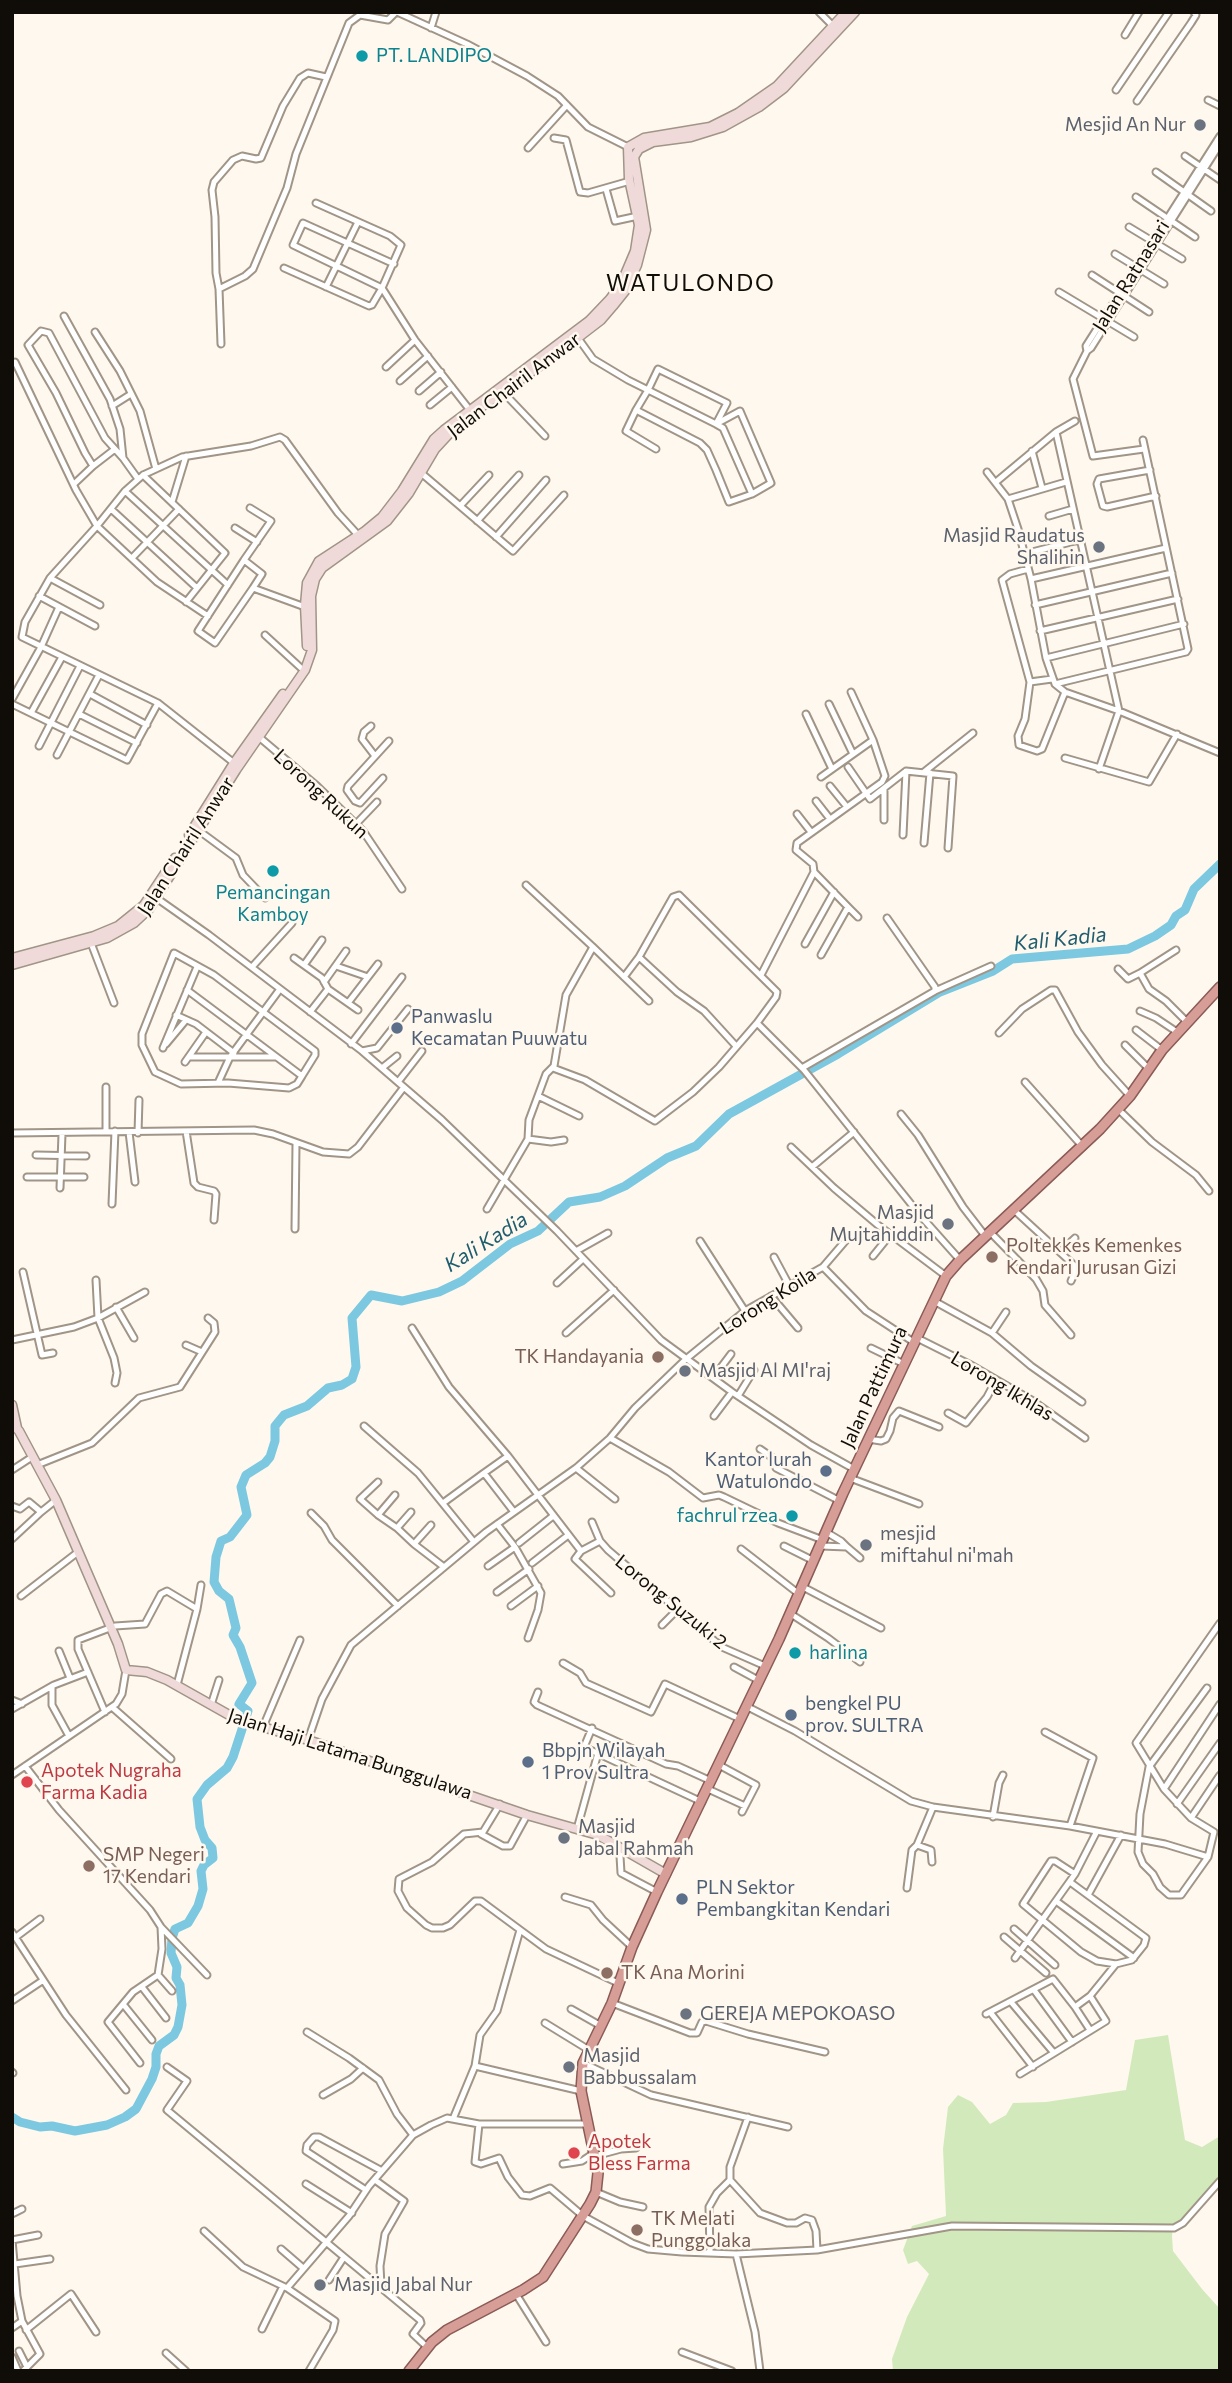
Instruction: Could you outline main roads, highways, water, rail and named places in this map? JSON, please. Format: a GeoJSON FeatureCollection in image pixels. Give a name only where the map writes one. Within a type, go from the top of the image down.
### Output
{"type":"FeatureCollection","features":[{"type":"Feature","properties":{"kind":"highway","name":"Jalan Pattimura"},"geometry":{"type":"LineString","coordinates":[[409,2371],[427,2347],[447,2330],[543,2277],[596,2192],[598,2173],[581,2091],[583,2063],[612,2003],[632,1947],[657,1892],[741,1720],[852,1473],[946,1276],[1119,1110],[1161,1050],[1220,988]]}},
{"type":"Feature","properties":{"kind":"main road"},"geometry":{"type":"LineString","coordinates":[[632,150],[654,136],[710,127],[738,113],[777,86],[846,12]]}},
{"type":"Feature","properties":{"kind":"main road"},"geometry":{"type":"LineString","coordinates":[[632,150],[653,142],[691,137],[723,127],[759,107],[784,88],[855,12]]}},
{"type":"Feature","properties":{"kind":"main road","name":"Jalan Chairil Anwar"},"geometry":{"type":"LineString","coordinates":[[12,965],[118,934],[134,923],[260,737],[267,721],[301,668],[307,650],[307,583],[315,566],[325,556],[382,517],[435,439],[557,347],[589,321],[610,299],[624,278],[635,251],[638,216],[630,181],[632,150]]}},
{"type":"Feature","properties":{"kind":"main road","name":"Jalan Chairil Anwar"},"geometry":{"type":"LineString","coordinates":[[12,958],[108,931],[131,918],[154,897],[233,763],[305,670],[312,655],[311,596],[318,573],[329,561],[383,525],[409,493],[444,437],[472,409],[503,392],[578,338],[613,306],[625,291],[637,265],[646,230],[632,150]]}},
{"type":"Feature","properties":{"kind":"main road","name":"Jalan Haji Latama Bunggulawa"},"geometry":{"type":"LineString","coordinates":[[14,1418],[56,1500],[111,1628],[126,1670],[147,1672],[177,1685],[243,1721],[309,1740],[527,1815],[597,1835],[666,1874]]}},
{"type":"Feature","properties":{"kind":"waterway","name":"Kali Kadia"},"geometry":{"type":"LineString","coordinates":[[12,2117],[40,2127],[52,2126],[75,2131],[107,2125],[125,2117],[136,2109],[152,2079],[159,2046],[174,2035],[178,2027],[182,2005],[180,1985],[176,1978],[177,1967],[171,1953],[172,1938],[175,1929],[188,1923],[198,1906],[203,1889],[201,1871],[213,1858],[212,1848],[205,1840],[200,1827],[197,1799],[207,1785],[227,1768],[233,1757],[248,1711],[239,1704],[252,1683],[233,1635],[236,1628],[229,1599],[219,1591],[214,1582],[216,1557],[221,1541],[230,1537],[247,1515],[241,1487],[246,1475],[270,1457],[275,1441],[275,1426],[284,1415],[307,1406],[328,1388],[342,1385],[352,1379],[356,1367],[352,1318],[371,1295],[402,1301],[439,1292],[462,1281],[510,1244],[538,1231],[569,1202],[600,1197],[625,1186],[667,1158],[696,1146],[729,1114],[838,1054],[940,992],[993,971],[1012,959],[1128,949],[1155,936],[1171,925],[1176,916],[1185,910],[1194,889],[1220,864]]}},
{"type":"Feature","properties":{"kind":"place","name":"PT. LANDIPO"},"geometry":{"type":"Point","coordinates":[362,56]}},
{"type":"Feature","properties":{"kind":"place","name":"Mesjid An Nur"},"geometry":{"type":"Point","coordinates":[1200,125]}},
{"type":"Feature","properties":{"kind":"place","name":"Masjid Raudatus Shalihin"},"geometry":{"type":"Point","coordinates":[1099,547]}},
{"type":"Feature","properties":{"kind":"place","name":"Pemancingan Kamboy"},"geometry":{"type":"Point","coordinates":[273,871]}},
{"type":"Feature","properties":{"kind":"place","name":"Panwaslu Kecamatan Puuwatu"},"geometry":{"type":"Point","coordinates":[397,1028]}},
{"type":"Feature","properties":{"kind":"place","name":"Masjid Mujtahiddin"},"geometry":{"type":"Point","coordinates":[948,1224]}},
{"type":"Feature","properties":{"kind":"place","name":"Poltekkes Kemenkes Kendari Jurusan Gizi"},"geometry":{"type":"Point","coordinates":[992,1257]}},
{"type":"Feature","properties":{"kind":"place","name":"TK Handayania"},"geometry":{"type":"Point","coordinates":[658,1357]}},
{"type":"Feature","properties":{"kind":"place","name":"Masjid Al MI'raj"},"geometry":{"type":"Point","coordinates":[685,1371]}},
{"type":"Feature","properties":{"kind":"place","name":"Kantor lurah Watulondo"},"geometry":{"type":"Point","coordinates":[826,1471]}},
{"type":"Feature","properties":{"kind":"place","name":"fachrul rzea"},"geometry":{"type":"Point","coordinates":[792,1516]}},
{"type":"Feature","properties":{"kind":"place","name":"mesjid miftahul ni'mah"},"geometry":{"type":"Point","coordinates":[866,1545]}},
{"type":"Feature","properties":{"kind":"place","name":"harlina"},"geometry":{"type":"Point","coordinates":[795,1653]}},
{"type":"Feature","properties":{"kind":"place","name":"bengkel PU prov. SULTRA"},"geometry":{"type":"Point","coordinates":[791,1715]}},
{"type":"Feature","properties":{"kind":"place","name":"Bbpjn Wilayah 1 Prov Sultra"},"geometry":{"type":"Point","coordinates":[528,1762]}},
{"type":"Feature","properties":{"kind":"place","name":"Apotek Nugraha Farma Kadia"},"geometry":{"type":"Point","coordinates":[27,1782]}},
{"type":"Feature","properties":{"kind":"place","name":"Masjid Jabal Rahmah"},"geometry":{"type":"Point","coordinates":[564,1838]}},
{"type":"Feature","properties":{"kind":"place","name":"SMP Negeri 17 Kendari"},"geometry":{"type":"Point","coordinates":[89,1866]}},
{"type":"Feature","properties":{"kind":"place","name":"PLN Sektor Pembangkitan Kendari"},"geometry":{"type":"Point","coordinates":[682,1899]}},
{"type":"Feature","properties":{"kind":"place","name":"TK Ana Morini"},"geometry":{"type":"Point","coordinates":[607,1973]}},
{"type":"Feature","properties":{"kind":"place","name":"GEREJA MEPOKOASO"},"geometry":{"type":"Point","coordinates":[686,2014]}},
{"type":"Feature","properties":{"kind":"place","name":"Masjid Babbussalam"},"geometry":{"type":"Point","coordinates":[569,2067]}},
{"type":"Feature","properties":{"kind":"place","name":"Apotek Bless Farma"},"geometry":{"type":"Point","coordinates":[574,2153]}},
{"type":"Feature","properties":{"kind":"place","name":"TK Melati Punggolaka"},"geometry":{"type":"Point","coordinates":[637,2230]}},
{"type":"Feature","properties":{"kind":"place","name":"Masjid Jabal Nur"},"geometry":{"type":"Point","coordinates":[320,2285]}},
{"type":"Feature","properties":{"kind":"district","name":"WATULONDO"},"geometry":{"type":"Point","coordinates":[691,283]}}]}
